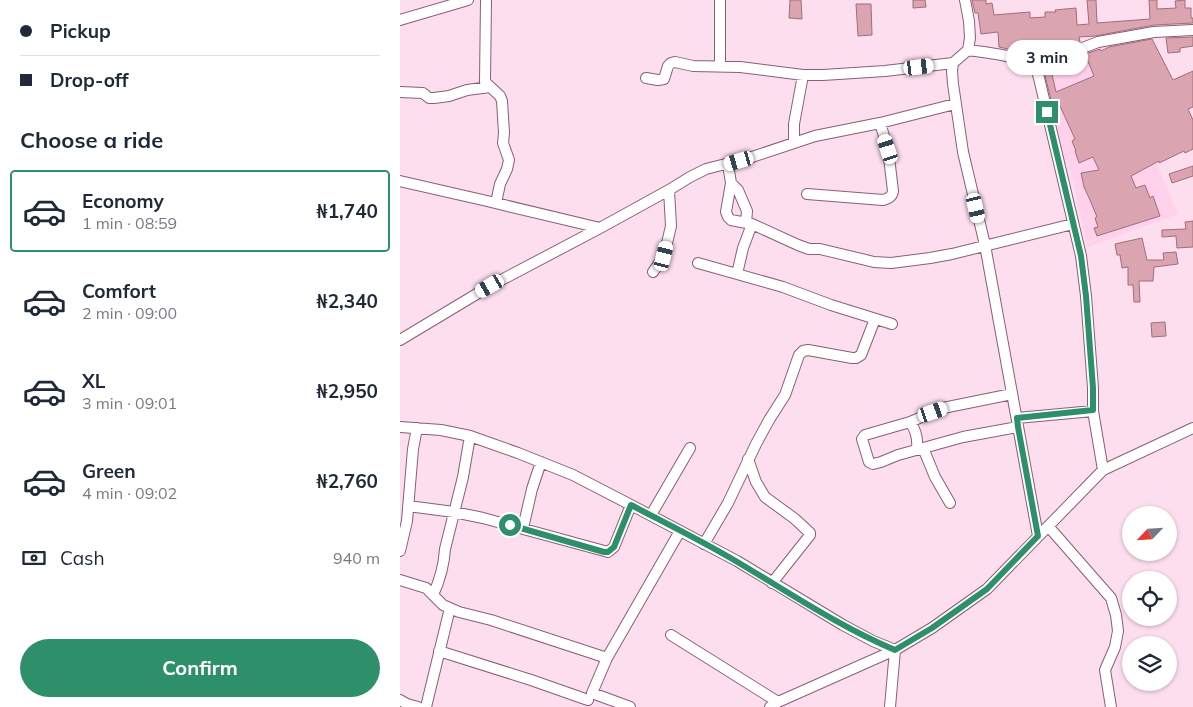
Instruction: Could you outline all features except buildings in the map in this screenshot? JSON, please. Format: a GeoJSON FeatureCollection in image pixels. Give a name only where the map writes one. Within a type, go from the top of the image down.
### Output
{"type":"FeatureCollection","features":[{"type":"Feature","properties":{"kind":"street"},"geometry":{"type":"LineString","coordinates":[[400,20],[468,0]]}},
{"type":"Feature","properties":{"kind":"street"},"geometry":{"type":"LineString","coordinates":[[486,0],[485,82],[500,96],[502,101],[503,143],[509,160],[500,184],[496,203]]}},
{"type":"Feature","properties":{"kind":"street"},"geometry":{"type":"LineString","coordinates":[[720,0],[720,66]]}},
{"type":"Feature","properties":{"kind":"street"},"geometry":{"type":"LineString","coordinates":[[965,0],[970,38],[968,50],[954,63],[952,71],[955,104],[962,152],[985,245],[1038,536]]}},
{"type":"Feature","properties":{"kind":"street"},"geometry":{"type":"LineString","coordinates":[[1034,68],[1098,42],[1154,32],[1193,30]]}},
{"type":"Feature","properties":{"kind":"street"},"geometry":{"type":"LineString","coordinates":[[968,50],[1022,60],[1034,68],[1040,78],[1081,256],[1086,296],[1093,410],[1103,470]]}},
{"type":"Feature","properties":{"kind":"street"},"geometry":{"type":"LineString","coordinates":[[646,78],[658,80],[664,78],[668,66],[675,62],[693,66],[740,67],[802,75],[885,71],[954,63]]}},
{"type":"Feature","properties":{"kind":"street"},"geometry":{"type":"LineString","coordinates":[[794,143],[794,124],[802,75]]}},
{"type":"Feature","properties":{"kind":"street"},"geometry":{"type":"LineString","coordinates":[[400,92],[423,93],[429,98],[434,98],[490,87]]}},
{"type":"Feature","properties":{"kind":"street"},"geometry":{"type":"LineString","coordinates":[[400,340],[490,286],[706,169],[728,164],[815,136],[880,123],[955,104]]}},
{"type":"Feature","properties":{"kind":"street"},"geometry":{"type":"LineString","coordinates":[[807,194],[883,200],[892,195],[888,149],[880,123]]}},
{"type":"Feature","properties":{"kind":"street"},"geometry":{"type":"LineString","coordinates":[[728,164],[731,183],[726,212],[731,220],[749,224],[809,249],[820,249],[874,262],[891,263],[952,254],[1073,224]]}},
{"type":"Feature","properties":{"kind":"street"},"geometry":{"type":"LineString","coordinates":[[400,181],[600,228]]}},
{"type":"Feature","properties":{"kind":"street"},"geometry":{"type":"LineString","coordinates":[[731,183],[738,190],[747,211],[749,224],[737,274]]}},
{"type":"Feature","properties":{"kind":"street"},"geometry":{"type":"LineString","coordinates":[[653,272],[664,256],[671,226],[669,190]]}},
{"type":"Feature","properties":{"kind":"street"},"geometry":{"type":"LineString","coordinates":[[698,263],[783,287],[831,305],[892,324]]}},
{"type":"Feature","properties":{"kind":"street"},"geometry":{"type":"LineString","coordinates":[[704,544],[728,503],[748,459],[769,420],[785,395],[799,356],[803,351],[808,350],[856,358],[861,355],[875,319]]}},
{"type":"Feature","properties":{"kind":"street"},"geometry":{"type":"LineString","coordinates":[[1012,394],[944,408],[910,422],[865,435],[862,439],[870,462],[873,464],[881,462],[920,448],[1017,423],[1093,410]]}},
{"type":"Feature","properties":{"kind":"street"},"geometry":{"type":"LineString","coordinates":[[910,422],[920,448],[950,503]]}},
{"type":"Feature","properties":{"kind":"street"},"geometry":{"type":"LineString","coordinates":[[400,427],[442,430],[470,436],[573,475],[737,561],[843,625],[895,650]]}},
{"type":"Feature","properties":{"kind":"street"},"geometry":{"type":"LineString","coordinates":[[400,551],[407,520],[413,449],[418,428]]}},
{"type":"Feature","properties":{"kind":"street"},"geometry":{"type":"LineString","coordinates":[[671,635],[774,705],[895,650],[932,628],[987,589],[1103,470],[1193,428]]}},
{"type":"Feature","properties":{"kind":"street"},"geometry":{"type":"LineString","coordinates":[[433,595],[441,575],[463,477],[470,436]]}},
{"type":"Feature","properties":{"kind":"street"},"geometry":{"type":"LineString","coordinates":[[651,516],[690,448]]}},
{"type":"Feature","properties":{"kind":"street"},"geometry":{"type":"LineString","coordinates":[[748,459],[756,482],[765,497],[795,519],[810,533],[772,583]]}},
{"type":"Feature","properties":{"kind":"street"},"geometry":{"type":"LineString","coordinates":[[523,528],[540,462]]}},
{"type":"Feature","properties":{"kind":"street"},"geometry":{"type":"LineString","coordinates":[[408,506],[483,518],[608,552],[614,547],[631,505]]}},
{"type":"Feature","properties":{"kind":"street"},"geometry":{"type":"LineString","coordinates":[[1048,526],[1110,598],[1116,615],[1118,631],[1115,646],[1105,670],[1110,707]]}},
{"type":"Feature","properties":{"kind":"street"},"geometry":{"type":"LineString","coordinates":[[588,700],[607,658],[680,531]]}},
{"type":"Feature","properties":{"kind":"street"},"geometry":{"type":"LineString","coordinates":[[400,580],[426,588],[443,605],[459,612],[491,620],[607,658]]}},
{"type":"Feature","properties":{"kind":"street"},"geometry":{"type":"LineString","coordinates":[[426,707],[450,608]]}},
{"type":"Feature","properties":{"kind":"street"},"geometry":{"type":"LineString","coordinates":[[890,707],[895,650]]}},
{"type":"Feature","properties":{"kind":"street"},"geometry":{"type":"LineString","coordinates":[[439,651],[588,700],[630,707]]}},
{"type":"Feature","properties":{"kind":"street"},"geometry":{"type":"LineString","coordinates":[[400,700],[418,707]]}},
{"type":"Feature","properties":{"kind":"shaded area"},"geometry":{"type":"Polygon","coordinates":[[[1105,44],[1178,214],[1088,247],[1068,160],[1063,161],[1047,112],[1056,109],[1045,65],[1105,44]]]}},
{"type":"Feature","properties":{"kind":"route"},"geometry":{"type":"LineString","coordinates":[[510,525],[608,552],[614,547],[631,505],[737,561],[843,625],[895,650],[932,628],[987,589],[1038,536],[1017,418],[1093,410],[1086,296],[1081,256],[1047,112]]}}]}
